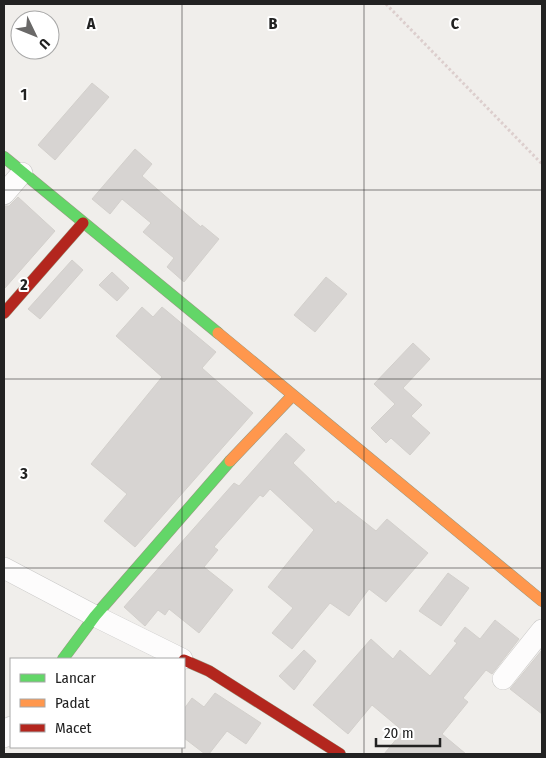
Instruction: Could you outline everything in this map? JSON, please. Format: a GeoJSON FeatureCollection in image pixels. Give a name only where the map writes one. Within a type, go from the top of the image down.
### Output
{"type":"FeatureCollection","features":[{"type":"Feature","properties":{"kind":"main road"},"geometry":{"type":"LineString","coordinates":[[4,158],[542,601]]}},
{"type":"Feature","properties":{"kind":"main road"},"geometry":{"type":"LineString","coordinates":[[4,313],[83,223]]}},
{"type":"Feature","properties":{"kind":"main road"},"geometry":{"type":"LineString","coordinates":[[64,658],[95,616],[250,439],[293,395]]}},
{"type":"Feature","properties":{"kind":"main road"},"geometry":{"type":"LineString","coordinates":[[185,661],[209,671],[340,754]]}},
{"type":"Feature","properties":{"kind":"street"},"geometry":{"type":"LineString","coordinates":[[4,194],[22,173]]}},
{"type":"Feature","properties":{"kind":"street"},"geometry":{"type":"LineString","coordinates":[[4,568],[179,658]]}},
{"type":"Feature","properties":{"kind":"street"},"geometry":{"type":"LineString","coordinates":[[503,679],[542,630]]}},
{"type":"Feature","properties":{"kind":"path"},"geometry":{"type":"LineString","coordinates":[[386,4],[542,164]]}},
{"type":"Feature","properties":{"kind":"building"},"geometry":{"type":"Polygon","coordinates":[[[92,83],[109,97],[55,160],[38,145],[92,83]]]}},
{"type":"Feature","properties":{"kind":"building"},"geometry":{"type":"Polygon","coordinates":[[[135,149],[152,164],[142,176],[201,227],[202,225],[219,239],[184,282],[167,267],[174,258],[143,232],[151,223],[122,199],[110,214],[92,199],[135,149]]]}},
{"type":"Feature","properties":{"kind":"building"},"geometry":{"type":"Polygon","coordinates":[[[18,197],[55,231],[5,288],[4,206],[9,206],[18,197]]]}},
{"type":"Feature","properties":{"kind":"building"},"geometry":{"type":"Polygon","coordinates":[[[72,260],[83,270],[40,319],[28,309],[72,260]]]}},
{"type":"Feature","properties":{"kind":"building"},"geometry":{"type":"Polygon","coordinates":[[[112,272],[129,288],[117,301],[99,285],[112,272]]]}},
{"type":"Feature","properties":{"kind":"building"},"geometry":{"type":"Polygon","coordinates":[[[326,277],[347,294],[315,332],[294,315],[326,277]]]}},
{"type":"Feature","properties":{"kind":"building"},"geometry":{"type":"Polygon","coordinates":[[[142,307],[153,317],[162,307],[216,352],[202,368],[253,413],[135,547],[104,521],[127,494],[91,464],[162,377],[116,336],[142,307]]]}},
{"type":"Feature","properties":{"kind":"building"},"geometry":{"type":"Polygon","coordinates":[[[413,343],[430,359],[403,388],[422,405],[411,416],[430,433],[410,455],[391,438],[386,443],[371,428],[395,404],[374,384],[413,343]]]}},
{"type":"Feature","properties":{"kind":"building"},"geometry":{"type":"Polygon","coordinates":[[[286,433],[305,450],[293,463],[336,504],[338,501],[376,531],[387,519],[428,553],[386,602],[369,589],[349,616],[330,603],[292,649],[272,633],[293,608],[268,587],[314,530],[270,489],[263,497],[260,495],[214,547],[218,550],[204,567],[233,590],[199,633],[169,609],[165,615],[158,610],[145,626],[124,607],[234,483],[239,486],[286,433]]]}},
{"type":"Feature","properties":{"kind":"building"},"geometry":{"type":"Polygon","coordinates":[[[448,573],[469,588],[441,626],[419,611],[448,573]]]}},
{"type":"Feature","properties":{"kind":"building"},"geometry":{"type":"Polygon","coordinates":[[[495,620],[519,639],[492,674],[486,670],[463,698],[468,702],[442,734],[466,754],[384,754],[403,731],[372,705],[348,734],[313,705],[371,639],[393,659],[400,650],[430,676],[457,643],[454,641],[465,627],[480,639],[495,620]]]}},
{"type":"Feature","properties":{"kind":"building"},"geometry":{"type":"Polygon","coordinates":[[[304,650],[316,661],[294,690],[279,676],[304,650]]]}},
{"type":"Feature","properties":{"kind":"building"},"geometry":{"type":"Polygon","coordinates":[[[542,650],[542,714],[510,689],[542,650]]]}},
{"type":"Feature","properties":{"kind":"building"},"geometry":{"type":"Polygon","coordinates":[[[215,693],[261,723],[246,744],[227,731],[209,754],[205,754],[185,739],[185,708],[192,698],[204,707],[215,693]]]}},
{"type":"Feature","properties":{"kind":"traffic: fast"},"geometry":{"type":"LineString","coordinates":[[4,157],[218,333]]}},
{"type":"Feature","properties":{"kind":"traffic: fast"},"geometry":{"type":"LineString","coordinates":[[64,658],[95,616],[230,461]]}},
{"type":"Feature","properties":{"kind":"traffic: slow"},"geometry":{"type":"LineString","coordinates":[[218,333],[542,601]]}},
{"type":"Feature","properties":{"kind":"traffic: slow"},"geometry":{"type":"LineString","coordinates":[[230,461],[293,395]]}},
{"type":"Feature","properties":{"kind":"traffic: jam"},"geometry":{"type":"LineString","coordinates":[[4,313],[83,223]]}},
{"type":"Feature","properties":{"kind":"traffic: jam"},"geometry":{"type":"LineString","coordinates":[[185,660],[209,671],[340,754]]}}]}
